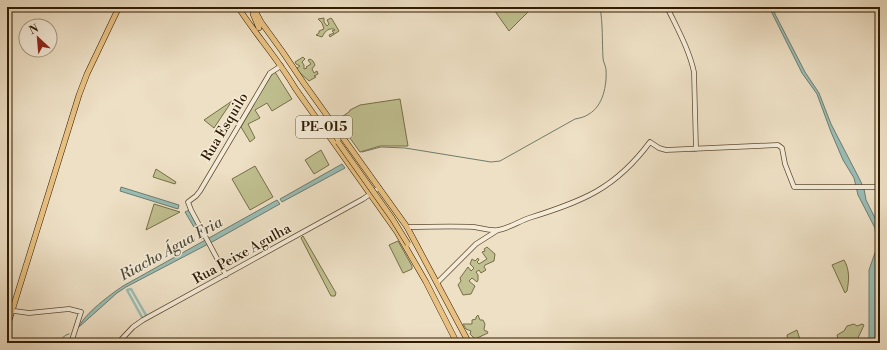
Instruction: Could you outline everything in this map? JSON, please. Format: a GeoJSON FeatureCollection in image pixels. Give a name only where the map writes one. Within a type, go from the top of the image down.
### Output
{"type":"FeatureCollection","features":[{"type":"Feature","properties":{"kind":"main road"},"geometry":{"type":"LineString","coordinates":[[7,327],[10,311],[79,95],[87,74],[119,7]]}},
{"type":"Feature","properties":{"kind":"main road","name":"PE-015"},"geometry":{"type":"LineString","coordinates":[[238,7],[273,56],[290,75],[392,218],[408,244],[457,343]]}},
{"type":"Feature","properties":{"kind":"main road"},"geometry":{"type":"LineString","coordinates":[[252,7],[259,28]]}},
{"type":"Feature","properties":{"kind":"main road","name":"PE-015"},"geometry":{"type":"LineString","coordinates":[[252,7],[303,82],[407,227],[469,343]]}},
{"type":"Feature","properties":{"kind":"main road","name":"PE-015"},"geometry":{"type":"LineString","coordinates":[[283,67],[295,88],[397,232],[426,282]]}},
{"type":"Feature","properties":{"kind":"main road"},"geometry":{"type":"LineString","coordinates":[[363,182],[368,181],[371,176]]}},
{"type":"Feature","properties":{"kind":"street"},"geometry":{"type":"LineString","coordinates":[[666,7],[683,40],[693,67],[695,81],[696,149]]}},
{"type":"Feature","properties":{"kind":"street","name":"Rua Esquilo"},"geometry":{"type":"LineString","coordinates":[[226,275],[188,202],[200,191],[270,73],[283,67]]}},
{"type":"Feature","properties":{"kind":"street"},"geometry":{"type":"LineString","coordinates":[[437,283],[476,244],[498,230],[572,204],[597,192],[611,183],[628,168],[650,142],[659,148],[666,150],[774,145],[782,147],[785,164],[794,187],[880,187]]}},
{"type":"Feature","properties":{"kind":"street","name":"Rua Peixe Agulha"},"geometry":{"type":"LineString","coordinates":[[118,343],[137,324],[363,199],[379,188]]}},
{"type":"Feature","properties":{"kind":"street"},"geometry":{"type":"LineString","coordinates":[[407,227],[475,227],[498,230]]}},
{"type":"Feature","properties":{"kind":"street"},"geometry":{"type":"LineString","coordinates":[[10,311],[29,313],[69,309],[80,312],[71,343]]}},
{"type":"Feature","properties":{"kind":"green space"},"geometry":{"type":"Polygon","coordinates":[[[492,7],[533,7],[509,31],[492,7]]]}},
{"type":"Feature","properties":{"kind":"green space"},"geometry":{"type":"Polygon","coordinates":[[[324,18],[324,22],[327,26],[329,24],[327,20],[331,18],[339,31],[330,37],[329,35],[334,33],[332,31],[335,30],[334,29],[325,32],[322,37],[316,35],[319,31],[324,29],[322,23],[318,19],[324,18]]]}},
{"type":"Feature","properties":{"kind":"green space"},"geometry":{"type":"Polygon","coordinates":[[[303,57],[305,59],[302,62],[304,69],[311,64],[308,60],[310,59],[315,65],[312,69],[314,73],[317,71],[318,74],[309,81],[298,71],[297,68],[300,66],[295,62],[303,57]]]}},
{"type":"Feature","properties":{"kind":"green space"},"geometry":{"type":"Polygon","coordinates":[[[275,72],[292,99],[272,111],[267,103],[255,110],[260,118],[248,124],[255,138],[250,142],[241,127],[270,76],[275,72]]]}},
{"type":"Feature","properties":{"kind":"green space"},"geometry":{"type":"Polygon","coordinates":[[[400,99],[408,146],[380,146],[360,152],[337,120],[350,110],[360,105],[400,99]]]}},
{"type":"Feature","properties":{"kind":"green space"},"geometry":{"type":"Polygon","coordinates":[[[232,101],[214,128],[204,120],[232,101]]]}},
{"type":"Feature","properties":{"kind":"green space"},"geometry":{"type":"Polygon","coordinates":[[[321,150],[329,165],[314,174],[305,160],[321,150]]]}},
{"type":"Feature","properties":{"kind":"green space"},"geometry":{"type":"Polygon","coordinates":[[[255,166],[273,197],[250,210],[232,179],[255,166]]]}},
{"type":"Feature","properties":{"kind":"green space"},"geometry":{"type":"Polygon","coordinates":[[[156,169],[176,182],[175,184],[153,177],[156,169]]]}},
{"type":"Feature","properties":{"kind":"green space"},"geometry":{"type":"Polygon","coordinates":[[[154,204],[180,212],[146,230],[154,204]]]}},
{"type":"Feature","properties":{"kind":"green space"},"geometry":{"type":"Polygon","coordinates":[[[303,236],[336,293],[335,296],[331,296],[301,238],[303,236]]]}},
{"type":"Feature","properties":{"kind":"green space"},"geometry":{"type":"Polygon","coordinates":[[[398,241],[412,266],[412,269],[403,273],[389,245],[398,241]]]}},
{"type":"Feature","properties":{"kind":"green space"},"geometry":{"type":"Polygon","coordinates":[[[487,247],[495,254],[494,261],[485,265],[484,267],[486,270],[481,273],[479,270],[476,272],[478,275],[477,282],[472,278],[469,281],[475,286],[471,294],[463,295],[458,285],[461,281],[460,278],[468,267],[471,271],[474,268],[470,264],[472,259],[475,261],[478,258],[479,260],[477,262],[479,264],[487,259],[482,252],[485,251],[484,249],[487,247]]]}},
{"type":"Feature","properties":{"kind":"green space"},"geometry":{"type":"Polygon","coordinates":[[[844,260],[848,275],[847,291],[845,293],[832,265],[844,260]]]}},
{"type":"Feature","properties":{"kind":"green space"},"geometry":{"type":"Polygon","coordinates":[[[478,315],[480,320],[483,320],[485,324],[484,329],[488,333],[475,339],[470,334],[471,331],[466,329],[463,324],[472,324],[472,320],[476,319],[478,315]]]}},
{"type":"Feature","properties":{"kind":"green space"},"geometry":{"type":"Polygon","coordinates":[[[854,324],[857,326],[862,324],[864,325],[858,338],[860,343],[839,343],[837,335],[844,331],[847,326],[854,324]]]}},
{"type":"Feature","properties":{"kind":"green space"},"geometry":{"type":"Polygon","coordinates":[[[797,330],[801,343],[788,343],[787,335],[797,330]]]}},
{"type":"Feature","properties":{"kind":"water"},"geometry":{"type":"Polygon","coordinates":[[[769,7],[773,7],[775,14],[805,72],[819,93],[831,124],[860,180],[864,189],[866,200],[880,228],[880,298],[875,343],[869,343],[869,270],[877,247],[875,228],[858,195],[854,178],[843,160],[817,94],[802,73],[769,7]]]}},
{"type":"Feature","properties":{"kind":"water"},"geometry":{"type":"Polygon","coordinates":[[[342,164],[345,168],[282,202],[280,199],[342,164]]]}},
{"type":"Feature","properties":{"kind":"water"},"geometry":{"type":"Polygon","coordinates":[[[121,187],[179,205],[178,209],[120,191],[121,187]]]}},
{"type":"Feature","properties":{"kind":"water"},"geometry":{"type":"Polygon","coordinates":[[[277,200],[280,204],[126,287],[117,293],[79,327],[92,310],[123,286],[277,200]]]}},
{"type":"Feature","properties":{"kind":"water"},"geometry":{"type":"Polygon","coordinates":[[[189,210],[205,237],[201,239],[185,212],[189,210]]]}},
{"type":"Feature","properties":{"kind":"waterway","name":"Riacho Água Fria"},"geometry":{"type":"LineString","coordinates":[[362,152],[381,147],[405,148],[491,162],[500,161],[575,119],[587,115],[594,110],[601,101],[606,82],[606,67],[603,60],[600,7]]}},
{"type":"Feature","properties":{"kind":"waterway"},"geometry":{"type":"LineString","coordinates":[[131,289],[147,317],[143,319],[127,290],[131,289]]}},
{"type":"Feature","properties":{"kind":"waterway","name":"Riacho Água Fria"},"geometry":{"type":"LineString","coordinates":[[56,343],[69,334]]}}]}
